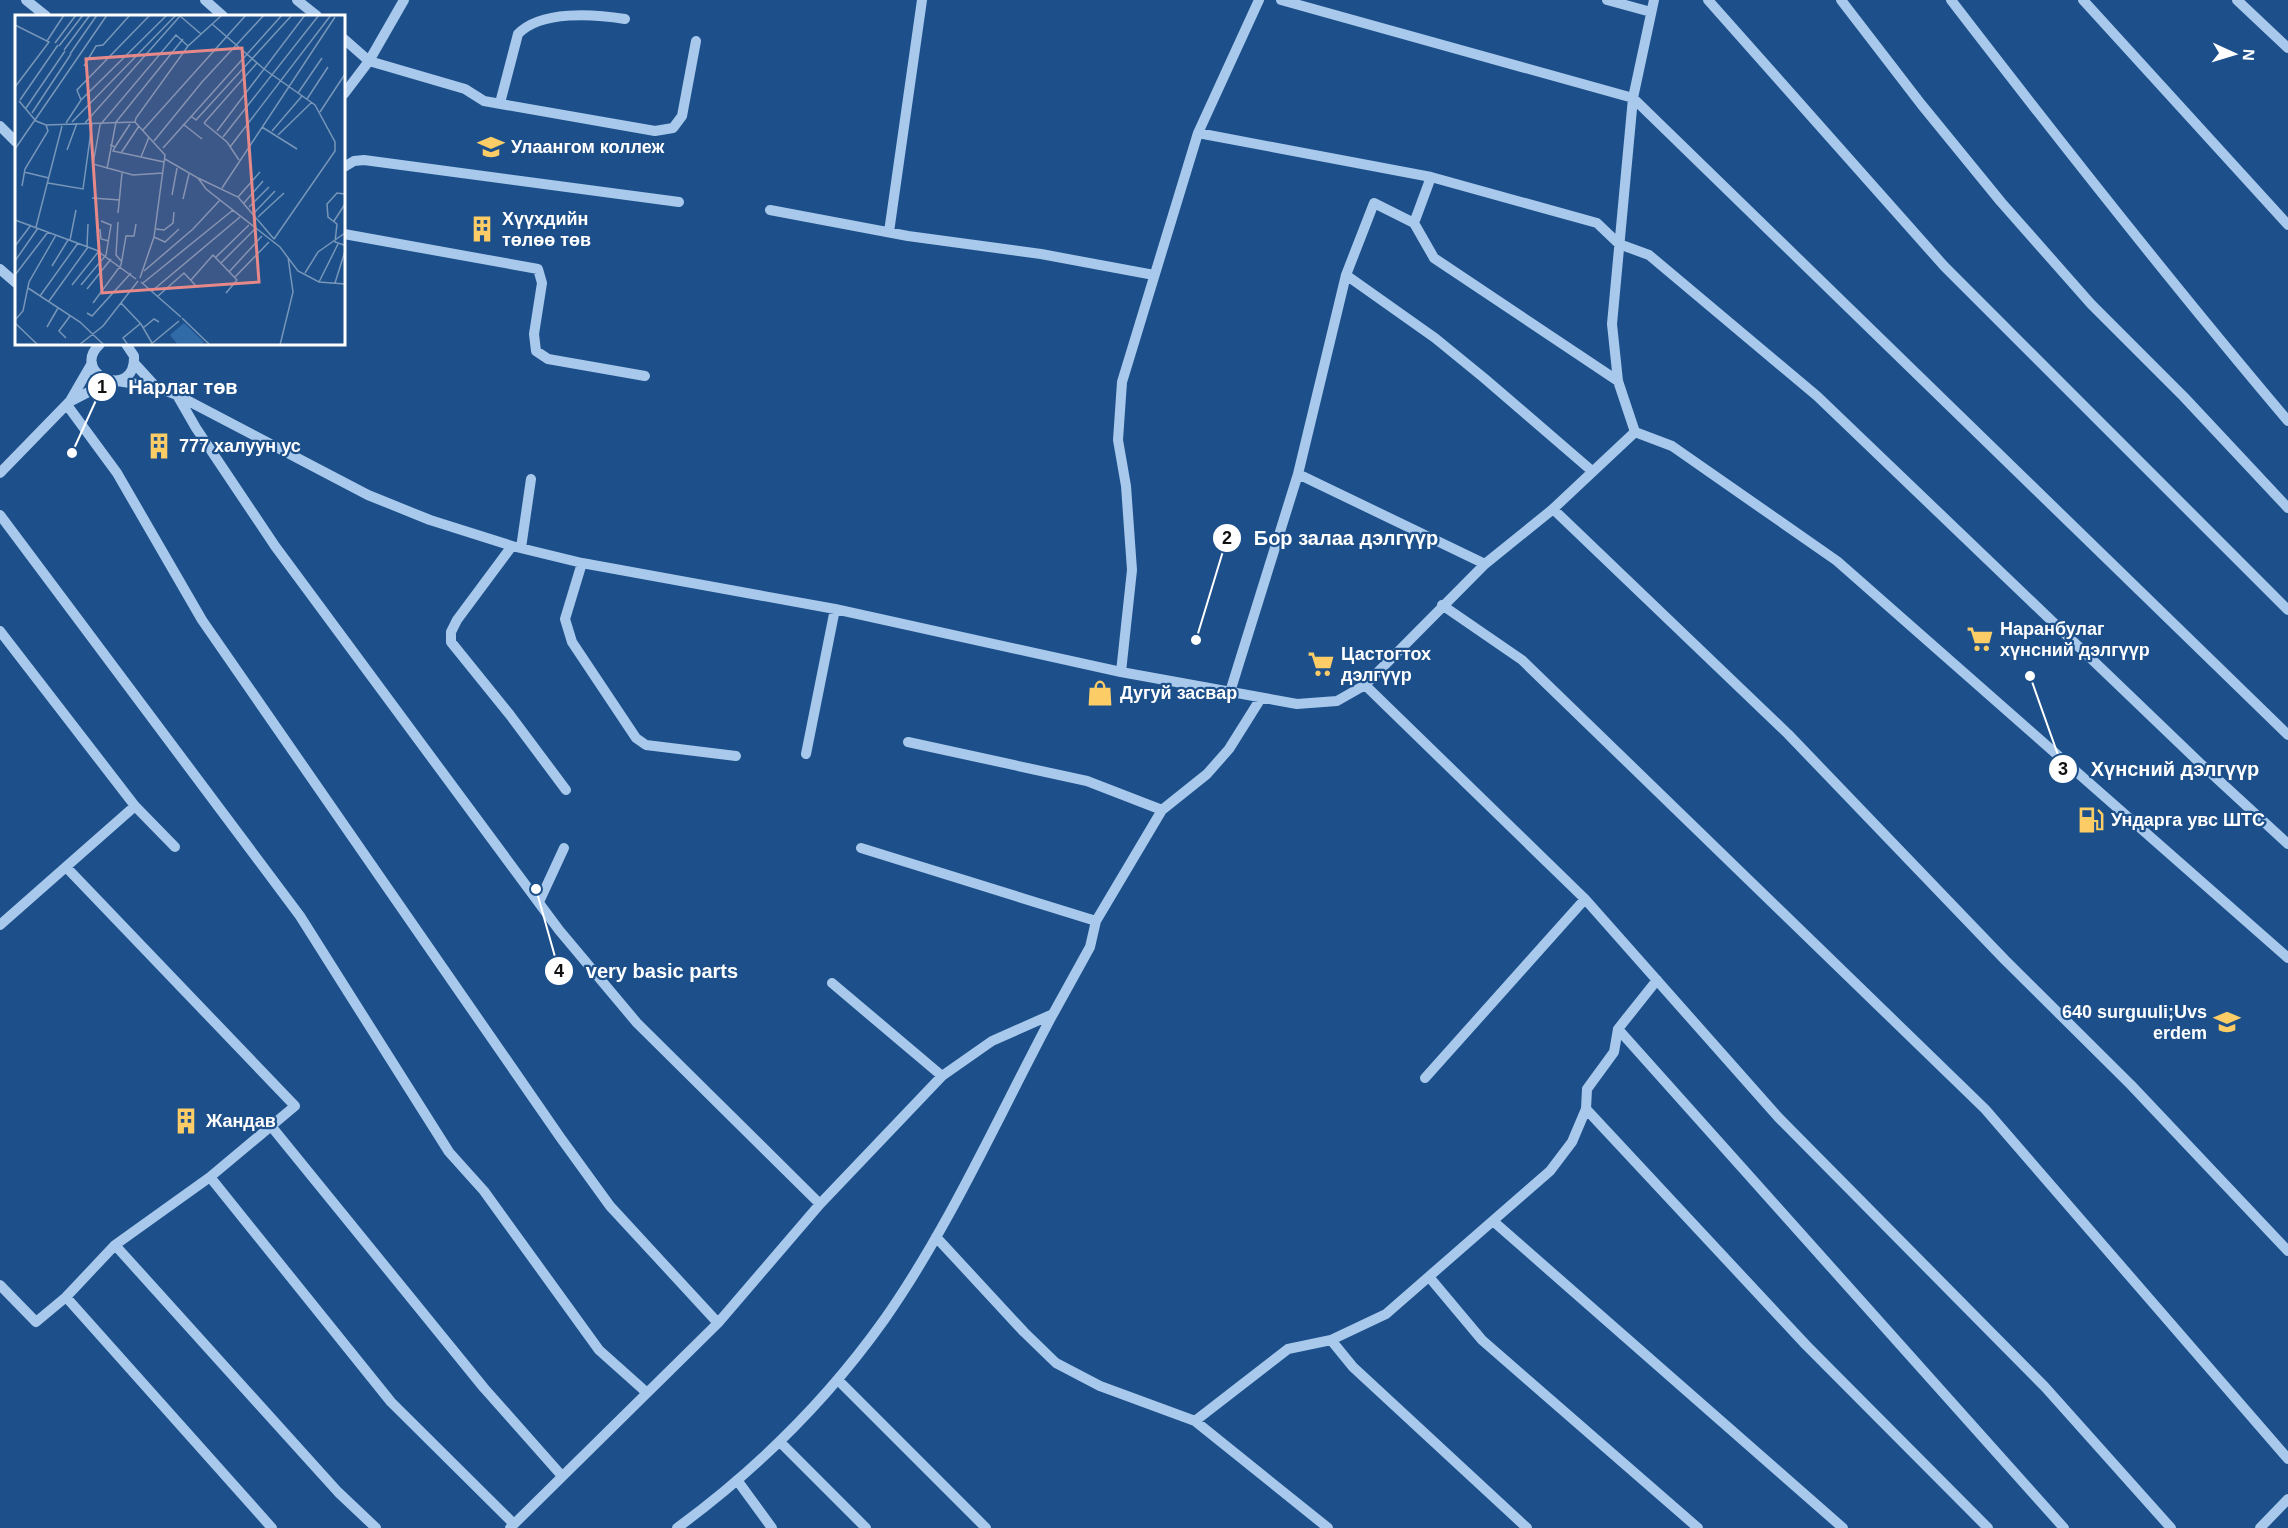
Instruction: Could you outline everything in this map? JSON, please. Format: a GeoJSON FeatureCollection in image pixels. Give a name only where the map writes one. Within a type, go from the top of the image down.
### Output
{"type":"FeatureCollection","features":[{"type":"Feature","properties":{"kind":"street"},"geometry":{"type":"LineString","coordinates":[[26,0],[45,15]]}},
{"type":"Feature","properties":{"kind":"street"},"geometry":{"type":"LineString","coordinates":[[205,0],[222,15]]}},
{"type":"Feature","properties":{"kind":"street"},"geometry":{"type":"LineString","coordinates":[[297,0],[316,15]]}},
{"type":"Feature","properties":{"kind":"street"},"geometry":{"type":"LineString","coordinates":[[345,93],[369,61],[404,0]]}},
{"type":"Feature","properties":{"kind":"street"},"geometry":{"type":"LineString","coordinates":[[889,232],[922,0]]}},
{"type":"Feature","properties":{"kind":"street"},"geometry":{"type":"LineString","coordinates":[[1121,672],[1132,570],[1126,486],[1118,440],[1122,382],[1198,132],[1258,0]]}},
{"type":"Feature","properties":{"kind":"street"},"geometry":{"type":"LineString","coordinates":[[1281,0],[1633,98],[2288,735]]}},
{"type":"Feature","properties":{"kind":"street"},"geometry":{"type":"LineString","coordinates":[[1607,0],[1651,12]]}},
{"type":"Feature","properties":{"kind":"street"},"geometry":{"type":"LineString","coordinates":[[1635,432],[1618,381],[1612,324],[1633,98],[1654,0]]}},
{"type":"Feature","properties":{"kind":"street"},"geometry":{"type":"LineString","coordinates":[[1708,0],[1944,266],[2288,610]]}},
{"type":"Feature","properties":{"kind":"street"},"geometry":{"type":"LineString","coordinates":[[1841,0],[1921,104],[1994,193],[2091,304],[2184,397],[2288,508]]}},
{"type":"Feature","properties":{"kind":"street"},"geometry":{"type":"LineString","coordinates":[[1951,0],[2043,120],[2288,422]]}},
{"type":"Feature","properties":{"kind":"street"},"geometry":{"type":"LineString","coordinates":[[2083,0],[2288,225]]}},
{"type":"Feature","properties":{"kind":"street"},"geometry":{"type":"LineString","coordinates":[[2237,0],[2288,48]]}},
{"type":"Feature","properties":{"kind":"street"},"geometry":{"type":"LineString","coordinates":[[500,103],[518,34],[525,27],[559,16],[591,14],[625,19]]}},
{"type":"Feature","properties":{"kind":"street"},"geometry":{"type":"LineString","coordinates":[[345,40],[369,61],[465,89],[484,101],[655,131],[674,128],[682,116],[696,41]]}},
{"type":"Feature","properties":{"kind":"street"},"geometry":{"type":"LineString","coordinates":[[0,126],[15,141]]}},
{"type":"Feature","properties":{"kind":"street"},"geometry":{"type":"LineString","coordinates":[[1198,132],[1431,177],[1597,222],[1619,244],[1649,255],[1817,396],[2193,757],[2288,844]]}},
{"type":"Feature","properties":{"kind":"street"},"geometry":{"type":"LineString","coordinates":[[345,166],[354,161],[364,160],[679,202]]}},
{"type":"Feature","properties":{"kind":"street"},"geometry":{"type":"LineString","coordinates":[[1414,223],[1431,177]]}},
{"type":"Feature","properties":{"kind":"street"},"geometry":{"type":"LineString","coordinates":[[1230,692],[1298,474],[1346,275],[1374,203],[1414,223],[1434,258],[1618,381]]}},
{"type":"Feature","properties":{"kind":"street"},"geometry":{"type":"LineString","coordinates":[[770,210],[889,232],[1041,254],[1154,275]]}},
{"type":"Feature","properties":{"kind":"street"},"geometry":{"type":"LineString","coordinates":[[345,234],[538,269],[542,283],[534,334],[536,351],[548,360],[645,376]]}},
{"type":"Feature","properties":{"kind":"street"},"geometry":{"type":"LineString","coordinates":[[0,269],[15,282]]}},
{"type":"Feature","properties":{"kind":"street"},"geometry":{"type":"LineString","coordinates":[[1346,275],[1435,338],[1592,471]]}},
{"type":"Feature","properties":{"kind":"street"},"geometry":{"type":"LineString","coordinates":[[0,473],[68,403],[100,345]]}},
{"type":"Feature","properties":{"kind":"street"},"geometry":{"type":"LineString","coordinates":[[126,345],[134,360],[156,387]]}},
{"type":"Feature","properties":{"kind":"street"},"geometry":{"type":"LineString","coordinates":[[68,403],[128,375],[137,345]]}},
{"type":"Feature","properties":{"kind":"street"},"geometry":{"type":"LineString","coordinates":[[86,346],[98,375],[113,381],[156,387],[177,395],[368,495],[430,520],[517,547],[582,563],[835,609],[1121,672],[1298,704],[1337,701],[1365,685],[1485,564],[1553,508],[1635,432]]}},
{"type":"Feature","properties":{"kind":"street"},"geometry":{"type":"LineString","coordinates":[[177,395],[196,428],[275,546],[559,930],[637,1023],[820,1204]]}},
{"type":"Feature","properties":{"kind":"street"},"geometry":{"type":"LineString","coordinates":[[68,403],[117,472],[202,620],[567,1146],[610,1206],[718,1323]]}},
{"type":"Feature","properties":{"kind":"street"},"geometry":{"type":"LineString","coordinates":[[1635,432],[1672,446],[1837,561],[2288,958]]}},
{"type":"Feature","properties":{"kind":"street"},"geometry":{"type":"LineString","coordinates":[[1298,474],[1485,564]]}},
{"type":"Feature","properties":{"kind":"street"},"geometry":{"type":"LineString","coordinates":[[531,479],[517,547],[457,620],[451,632],[451,642],[566,790]]}},
{"type":"Feature","properties":{"kind":"street"},"geometry":{"type":"LineString","coordinates":[[1553,508],[1788,734],[2005,960],[2131,1085],[2288,1251]]}},
{"type":"Feature","properties":{"kind":"street"},"geometry":{"type":"LineString","coordinates":[[0,515],[300,916],[449,1152],[484,1191],[599,1350],[646,1392]]}},
{"type":"Feature","properties":{"kind":"street"},"geometry":{"type":"LineString","coordinates":[[582,563],[565,618],[572,642],[636,738],[646,745],[736,756]]}},
{"type":"Feature","properties":{"kind":"street"},"geometry":{"type":"LineString","coordinates":[[1442,605],[1522,660],[1985,1109],[2288,1459]]}},
{"type":"Feature","properties":{"kind":"street"},"geometry":{"type":"LineString","coordinates":[[806,754],[835,609]]}},
{"type":"Feature","properties":{"kind":"street"},"geometry":{"type":"LineString","coordinates":[[0,631],[135,806],[175,847]]}},
{"type":"Feature","properties":{"kind":"street"},"geometry":{"type":"LineString","coordinates":[[1365,685],[1585,899],[1778,1117],[2045,1387],[2171,1528]]}},
{"type":"Feature","properties":{"kind":"street"},"geometry":{"type":"LineString","coordinates":[[679,1527],[780,1442],[838,1380],[884,1319],[936,1237],[1090,947],[1096,921],[1162,810],[1207,774],[1229,749],[1261,698]]}},
{"type":"Feature","properties":{"kind":"street"},"geometry":{"type":"LineString","coordinates":[[908,742],[1087,781],[1162,810]]}},
{"type":"Feature","properties":{"kind":"street"},"geometry":{"type":"LineString","coordinates":[[0,925],[135,806]]}},
{"type":"Feature","properties":{"kind":"street"},"geometry":{"type":"LineString","coordinates":[[539,902],[564,848]]}},
{"type":"Feature","properties":{"kind":"street"},"geometry":{"type":"LineString","coordinates":[[861,848],[1096,921]]}},
{"type":"Feature","properties":{"kind":"street"},"geometry":{"type":"LineString","coordinates":[[0,1285],[36,1322],[66,1297],[115,1245],[210,1177],[295,1106],[67,868]]}},
{"type":"Feature","properties":{"kind":"street"},"geometry":{"type":"LineString","coordinates":[[1425,1078],[1585,899]]}},
{"type":"Feature","properties":{"kind":"street"},"geometry":{"type":"LineString","coordinates":[[1195,1421],[1288,1349],[1331,1340],[1386,1314],[1550,1172],[1572,1142],[1586,1109],[1587,1089],[1614,1052],[1618,1029],[1657,980]]}},
{"type":"Feature","properties":{"kind":"street"},"geometry":{"type":"LineString","coordinates":[[832,983],[942,1076]]}},
{"type":"Feature","properties":{"kind":"street"},"geometry":{"type":"LineString","coordinates":[[210,1177],[391,1402],[512,1526],[718,1323],[820,1204],[942,1076],[993,1041],[1053,1014]]}},
{"type":"Feature","properties":{"kind":"street"},"geometry":{"type":"LineString","coordinates":[[1618,1029],[2064,1528]]}},
{"type":"Feature","properties":{"kind":"street"},"geometry":{"type":"LineString","coordinates":[[1586,1109],[1806,1346],[1988,1528]]}},
{"type":"Feature","properties":{"kind":"street"},"geometry":{"type":"LineString","coordinates":[[271,1126],[484,1388],[562,1476]]}},
{"type":"Feature","properties":{"kind":"street"},"geometry":{"type":"LineString","coordinates":[[1493,1221],[1843,1528]]}},
{"type":"Feature","properties":{"kind":"street"},"geometry":{"type":"LineString","coordinates":[[936,1237],[1056,1363],[1100,1386],[1195,1421],[1328,1528]]}},
{"type":"Feature","properties":{"kind":"street"},"geometry":{"type":"LineString","coordinates":[[115,1245],[338,1492],[376,1528]]}},
{"type":"Feature","properties":{"kind":"street"},"geometry":{"type":"LineString","coordinates":[[1430,1278],[1482,1340],[1698,1528]]}},
{"type":"Feature","properties":{"kind":"street"},"geometry":{"type":"LineString","coordinates":[[66,1297],[272,1528]]}},
{"type":"Feature","properties":{"kind":"street"},"geometry":{"type":"LineString","coordinates":[[1331,1340],[1353,1367],[1527,1528]]}},
{"type":"Feature","properties":{"kind":"street"},"geometry":{"type":"LineString","coordinates":[[838,1380],[986,1528]]}},
{"type":"Feature","properties":{"kind":"street"},"geometry":{"type":"LineString","coordinates":[[780,1442],[866,1528]]}},
{"type":"Feature","properties":{"kind":"street"},"geometry":{"type":"LineString","coordinates":[[737,1480],[772,1528]]}},
{"type":"Feature","properties":{"kind":"street"},"geometry":{"type":"LineString","coordinates":[[2260,1528],[2288,1499]]}},
{"type":"Feature","properties":{"kind":"place","name":"Улаангом коллеж"},"geometry":{"type":"Point","coordinates":[491,147]}},
{"type":"Feature","properties":{"kind":"place","name":"Хүүхдийн төлөө төв"},"geometry":{"type":"Point","coordinates":[482,229]}},
{"type":"Feature","properties":{"kind":"place","name":"777 халуун ус"},"geometry":{"type":"Point","coordinates":[159,446]}},
{"type":"Feature","properties":{"kind":"place","name":"Нарлаг төв"},"geometry":{"type":"Point","coordinates":[72,453]}},
{"type":"Feature","properties":{"kind":"place","name":"Наранбулаг хүнсний дэлгүүр"},"geometry":{"type":"Point","coordinates":[1980,639]}},
{"type":"Feature","properties":{"kind":"place","name":"Бор залаа дэлгүүр"},"geometry":{"type":"Point","coordinates":[1196,640]}},
{"type":"Feature","properties":{"kind":"place","name":"Цастогтох дэлгүүр"},"geometry":{"type":"Point","coordinates":[1321,664]}},
{"type":"Feature","properties":{"kind":"place","name":"Хүнсний дэлгүүр"},"geometry":{"type":"Point","coordinates":[2030,676]}},
{"type":"Feature","properties":{"kind":"place","name":"Дугуй засвар"},"geometry":{"type":"Point","coordinates":[1100,693]}},
{"type":"Feature","properties":{"kind":"place","name":"Ундарга увс ШТС"},"geometry":{"type":"Point","coordinates":[2091,820]}},
{"type":"Feature","properties":{"kind":"place","name":"very basic parts"},"geometry":{"type":"Point","coordinates":[536,889]}},
{"type":"Feature","properties":{"kind":"place","name":"640 surguuli;Uvs erdem"},"geometry":{"type":"Point","coordinates":[2227,1022]}},
{"type":"Feature","properties":{"kind":"place","name":"Жандав"},"geometry":{"type":"Point","coordinates":[186,1121]}}]}
